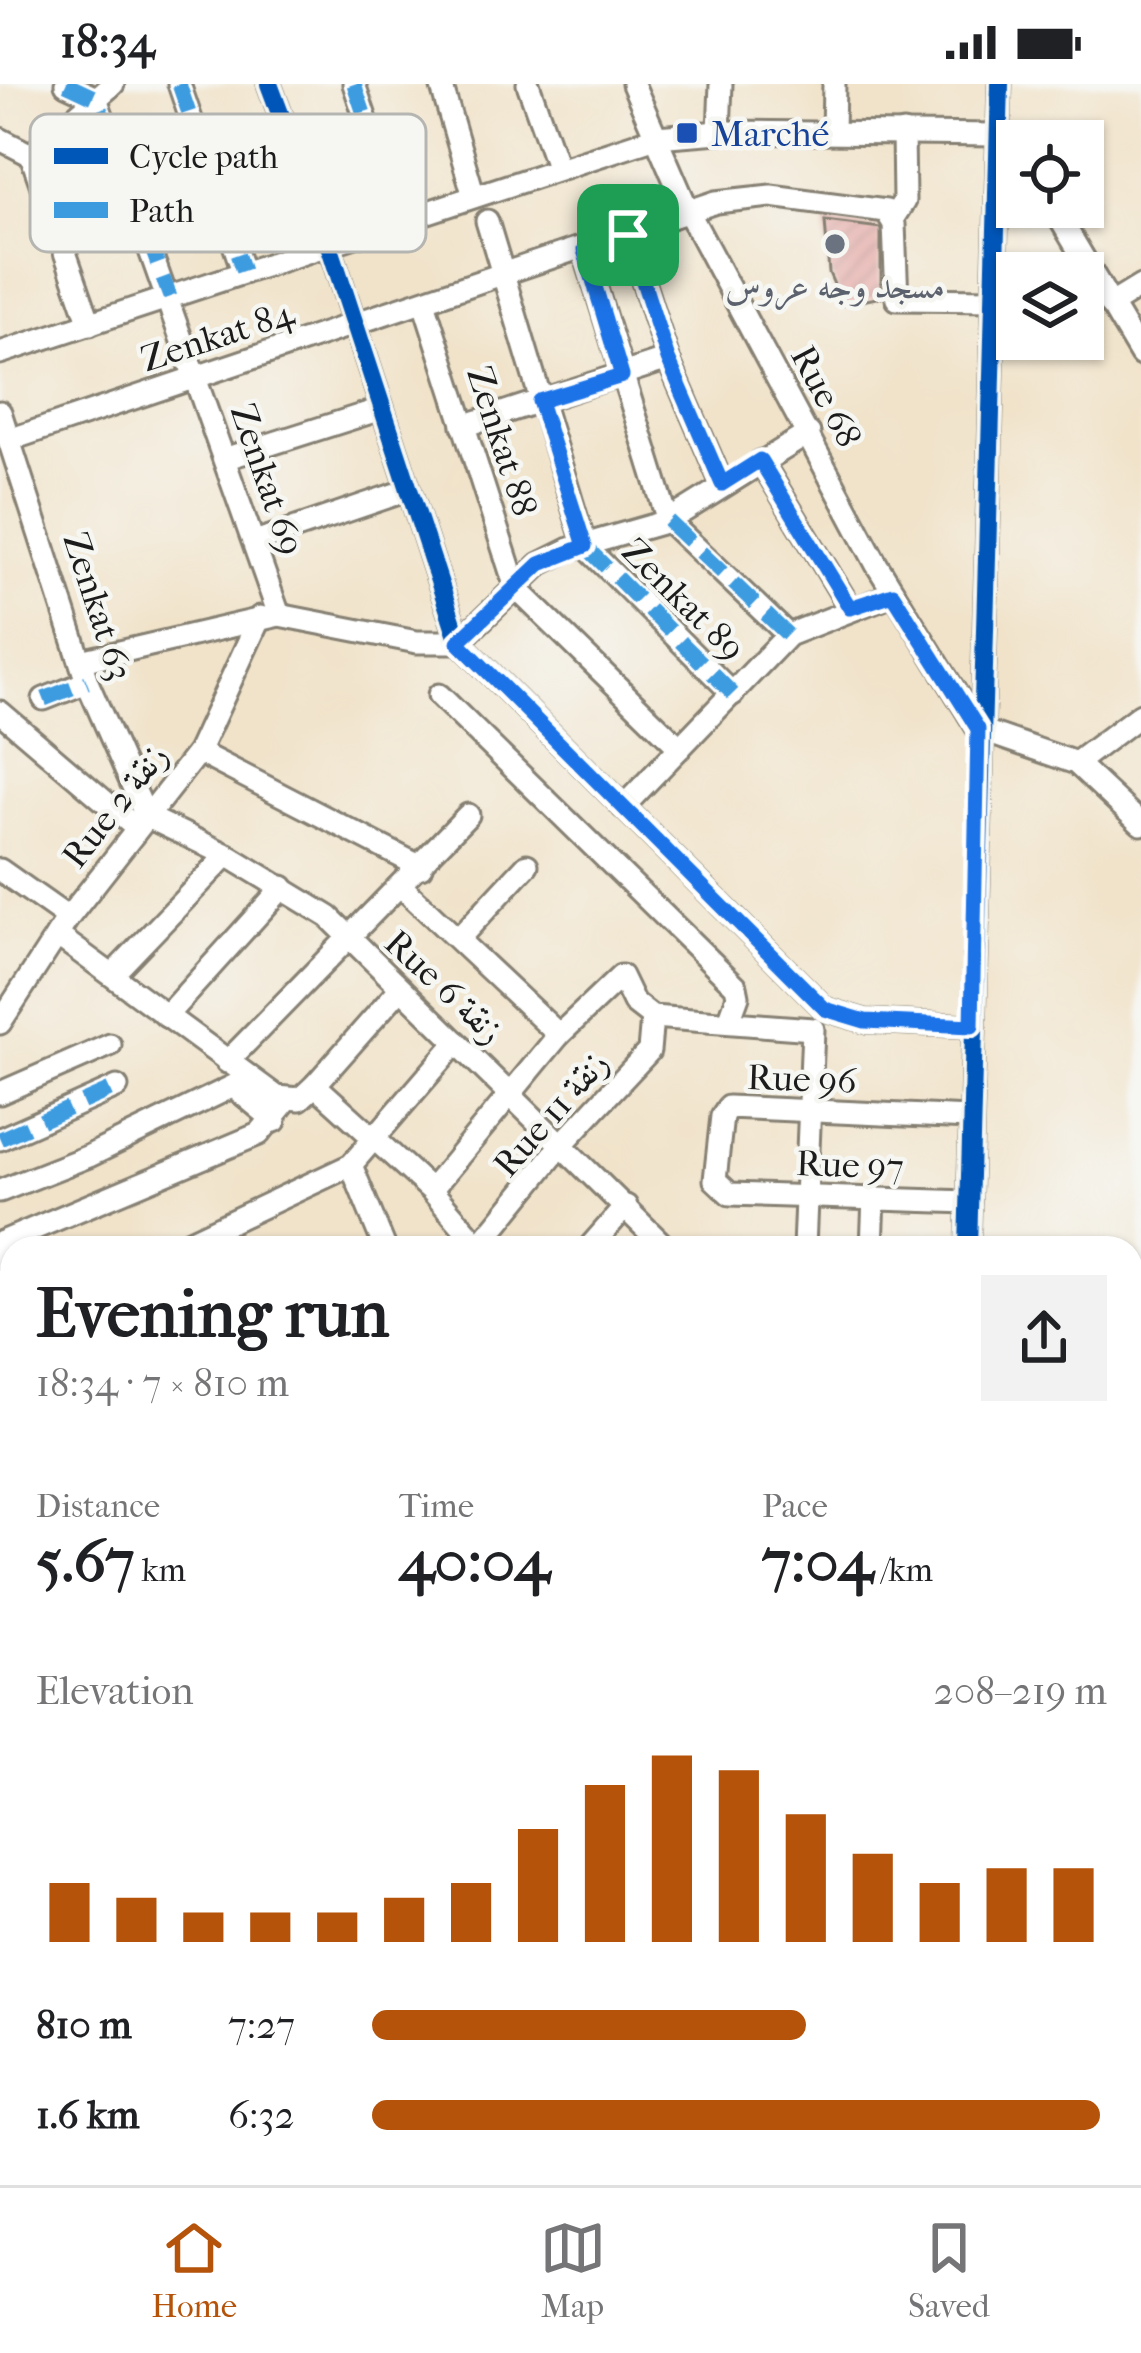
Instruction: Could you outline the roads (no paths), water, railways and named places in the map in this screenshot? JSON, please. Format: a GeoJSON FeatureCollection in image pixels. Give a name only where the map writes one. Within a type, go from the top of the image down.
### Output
{"type":"FeatureCollection","features":[{"type":"Feature","properties":{"kind":"street"},"geometry":{"type":"LineString","coordinates":[[66,84],[105,91]]}},
{"type":"Feature","properties":{"kind":"street"},"geometry":{"type":"LineString","coordinates":[[179,84],[189,114]]}},
{"type":"Feature","properties":{"kind":"street"},"geometry":{"type":"LineString","coordinates":[[269,84],[280,114]]}},
{"type":"Feature","properties":{"kind":"street"},"geometry":{"type":"LineString","coordinates":[[354,84],[364,114]]}},
{"type":"Feature","properties":{"kind":"street"},"geometry":{"type":"LineString","coordinates":[[442,84],[473,193]]}},
{"type":"Feature","properties":{"kind":"street"},"geometry":{"type":"LineString","coordinates":[[528,84],[557,166]]}},
{"type":"Feature","properties":{"kind":"street","name":"Rue 68"},"geometry":{"type":"LineString","coordinates":[[633,84],[689,213],[893,594],[978,729]]}},
{"type":"Feature","properties":{"kind":"street"},"geometry":{"type":"LineString","coordinates":[[719,132],[721,84]]}},
{"type":"Feature","properties":{"kind":"street"},"geometry":{"type":"LineString","coordinates":[[832,132],[834,84]]}},
{"type":"Feature","properties":{"kind":"street"},"geometry":{"type":"LineString","coordinates":[[1000,84],[1003,120]]}},
{"type":"Feature","properties":{"kind":"street"},"geometry":{"type":"LineString","coordinates":[[78,114],[105,91]]}},
{"type":"Feature","properties":{"kind":"street"},"geometry":{"type":"LineString","coordinates":[[426,209],[656,137],[719,132],[903,134],[996,148]]}},
{"type":"Feature","properties":{"kind":"street"},"geometry":{"type":"LineString","coordinates":[[903,134],[904,201],[893,218],[897,298],[996,300],[978,729],[968,1236]]}},
{"type":"Feature","properties":{"kind":"street"},"geometry":{"type":"LineString","coordinates":[[0,139],[30,154]]}},
{"type":"Feature","properties":{"kind":"street","name":"Zenkat 84"},"geometry":{"type":"LineString","coordinates":[[9,440],[716,202],[771,196],[881,210],[893,218]]}},
{"type":"Feature","properties":{"kind":"street","name":"Zenkat 89"},"geometry":{"type":"LineString","coordinates":[[487,221],[585,546],[733,694]]}},
{"type":"Feature","properties":{"kind":"street"},"geometry":{"type":"LineString","coordinates":[[1065,228],[1141,355]]}},
{"type":"Feature","properties":{"kind":"street"},"geometry":{"type":"LineString","coordinates":[[628,235],[668,359],[722,484]]}},
{"type":"Feature","properties":{"kind":"street"},"geometry":{"type":"LineString","coordinates":[[584,250],[668,521],[788,635]]}},
{"type":"Feature","properties":{"kind":"street"},"geometry":{"type":"LineString","coordinates":[[65,252],[90,324]]}},
{"type":"Feature","properties":{"kind":"street","name":"Zenkat 69"},"geometry":{"type":"LineString","coordinates":[[156,252],[255,542],[269,616]]}},
{"type":"Feature","properties":{"kind":"street"},"geometry":{"type":"LineString","coordinates":[[236,252],[243,271]]}},
{"type":"Feature","properties":{"kind":"street"},"geometry":{"type":"LineString","coordinates":[[0,352],[299,252]]}},
{"type":"Feature","properties":{"kind":"street"},"geometry":{"type":"LineString","coordinates":[[331,252],[458,642],[825,1009],[865,1021],[972,1026]]}},
{"type":"Feature","properties":{"kind":"street"},"geometry":{"type":"LineString","coordinates":[[1111,305],[1141,286]]}},
{"type":"Feature","properties":{"kind":"street","name":"Zenkat 88"},"geometry":{"type":"LineString","coordinates":[[424,302],[516,588],[680,748]]}},
{"type":"Feature","properties":{"kind":"street"},"geometry":{"type":"LineString","coordinates":[[463,426],[668,359]]}},
{"type":"Feature","properties":{"kind":"street"},"geometry":{"type":"LineString","coordinates":[[226,458],[381,409]]}},
{"type":"Feature","properties":{"kind":"street","name":"Zenkat 63"},"geometry":{"type":"LineString","coordinates":[[0,412],[84,672],[141,822]]}},
{"type":"Feature","properties":{"kind":"street"},"geometry":{"type":"LineString","coordinates":[[44,699],[84,672],[269,616],[417,642],[458,642],[540,564],[668,521],[809,433]]}},
{"type":"Feature","properties":{"kind":"street"},"geometry":{"type":"LineString","coordinates":[[760,460],[850,608]]}},
{"type":"Feature","properties":{"kind":"street"},"geometry":{"type":"LineString","coordinates":[[255,542],[408,490]]}},
{"type":"Feature","properties":{"kind":"street"},"geometry":{"type":"LineString","coordinates":[[623,807],[788,635],[893,594]]}},
{"type":"Feature","properties":{"kind":"street","name":"Rue 2 زنقة"},"geometry":{"type":"LineString","coordinates":[[0,1023],[62,926],[198,752],[269,616]]}},
{"type":"Feature","properties":{"kind":"street"},"geometry":{"type":"LineString","coordinates":[[439,695],[736,986],[730,1021]]}},
{"type":"Feature","properties":{"kind":"street","name":"Rue 6 زنقة"},"geometry":{"type":"LineString","coordinates":[[0,712],[141,822],[227,855],[283,887],[345,936],[655,1236]]}},
{"type":"Feature","properties":{"kind":"street"},"geometry":{"type":"LineString","coordinates":[[1076,763],[1141,714]]}},
{"type":"Feature","properties":{"kind":"street"},"geometry":{"type":"LineString","coordinates":[[978,729],[1076,763],[1141,824]]}},
{"type":"Feature","properties":{"kind":"street"},"geometry":{"type":"LineString","coordinates":[[198,752],[421,867]]}},
{"type":"Feature","properties":{"kind":"street"},"geometry":{"type":"LineString","coordinates":[[227,1062],[468,815]]}},
{"type":"Feature","properties":{"kind":"street"},"geometry":{"type":"LineString","coordinates":[[112,974],[227,855]]}},
{"type":"Feature","properties":{"kind":"street"},"geometry":{"type":"LineString","coordinates":[[459,938],[527,865]]}},
{"type":"Feature","properties":{"kind":"street"},"geometry":{"type":"LineString","coordinates":[[0,870],[112,974],[227,1062],[241,1084],[280,1111]]}},
{"type":"Feature","properties":{"kind":"street"},"geometry":{"type":"LineString","coordinates":[[166,1016],[283,887]]}},
{"type":"Feature","properties":{"kind":"street"},"geometry":{"type":"LineString","coordinates":[[402,887],[559,1035]]}},
{"type":"Feature","properties":{"kind":"street"},"geometry":{"type":"LineString","coordinates":[[431,1190],[559,1035],[621,976],[634,1004],[652,1018],[813,1029],[805,1236]]}},
{"type":"Feature","properties":{"kind":"street"},"geometry":{"type":"LineString","coordinates":[[47,1236],[259,1134],[315,1085],[399,990]]}},
{"type":"Feature","properties":{"kind":"street","name":"Rue 11 زنقة"},"geometry":{"type":"LineString","coordinates":[[489,1236],[563,1143],[649,1051],[652,1018]]}},
{"type":"Feature","properties":{"kind":"street"},"geometry":{"type":"LineString","coordinates":[[201,1236],[351,1165],[458,1042]]}},
{"type":"Feature","properties":{"kind":"street"},"geometry":{"type":"LineString","coordinates":[[0,1093],[110,1046]]}},
{"type":"Feature","properties":{"kind":"street"},"geometry":{"type":"LineString","coordinates":[[0,1191],[241,1084]]}},
{"type":"Feature","properties":{"kind":"street"},"geometry":{"type":"LineString","coordinates":[[315,1085],[372,1142],[431,1190],[471,1236]]}},
{"type":"Feature","properties":{"kind":"street"},"geometry":{"type":"LineString","coordinates":[[0,1139],[117,1088]]}},
{"type":"Feature","properties":{"kind":"street","name":"Rue 96"},"geometry":{"type":"LineString","coordinates":[[730,1194],[715,1180],[724,1110],[970,1118]]}},
{"type":"Feature","properties":{"kind":"street"},"geometry":{"type":"LineString","coordinates":[[351,1165],[380,1236]]}},
{"type":"Feature","properties":{"kind":"street","name":"Rue 97"},"geometry":{"type":"LineString","coordinates":[[730,1194],[969,1202]]}},
{"type":"Feature","properties":{"kind":"street"},"geometry":{"type":"LineString","coordinates":[[872,1236],[874,1197]]}},
{"type":"Feature","properties":{"kind":"street"},"geometry":{"type":"LineString","coordinates":[[600,1236],[626,1206]]}},
{"type":"Feature","properties":{"kind":"place","name":"Marché"},"geometry":{"type":"Point","coordinates":[687,133]}},
{"type":"Feature","properties":{"kind":"place","name":"مسجد وجه عروس"},"geometry":{"type":"Point","coordinates":[835,244]}}]}
